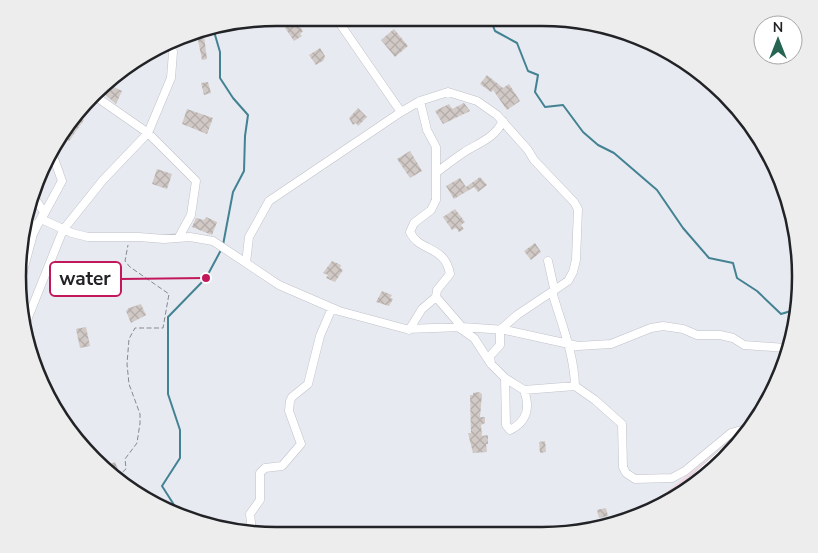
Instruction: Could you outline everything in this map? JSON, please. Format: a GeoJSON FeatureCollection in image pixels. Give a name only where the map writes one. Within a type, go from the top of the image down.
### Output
{"type":"FeatureCollection","features":[{"type":"Feature","properties":{"kind":"street"},"geometry":{"type":"LineString","coordinates":[[342,26],[401,112]]}},
{"type":"Feature","properties":{"kind":"street"},"geometry":{"type":"LineString","coordinates":[[29,315],[64,230],[102,180],[148,133],[171,78],[173,52]]}},
{"type":"Feature","properties":{"kind":"street"},"geometry":{"type":"LineString","coordinates":[[246,263],[249,237],[269,201],[420,101],[448,92],[460,94],[477,101],[503,121],[528,150],[534,160],[574,202],[578,209],[573,272],[568,281],[554,288],[500,330]]}},
{"type":"Feature","properties":{"kind":"street"},"geometry":{"type":"LineString","coordinates":[[100,100],[148,133],[196,181],[191,215],[180,237]]}},
{"type":"Feature","properties":{"kind":"street"},"geometry":{"type":"LineString","coordinates":[[420,101],[427,130],[436,146],[436,200],[431,210],[414,223],[410,232],[414,239],[442,255],[449,267],[450,274],[437,290],[436,298],[460,327],[474,338],[491,364],[505,378],[524,390],[528,401],[528,414],[518,426],[510,430],[506,425],[505,378]]}},
{"type":"Feature","properties":{"kind":"street"},"geometry":{"type":"LineString","coordinates":[[437,172],[463,153],[488,139],[498,130],[503,121]]}},
{"type":"Feature","properties":{"kind":"street"},"geometry":{"type":"LineString","coordinates":[[27,254],[40,220],[62,181],[53,163]]}},
{"type":"Feature","properties":{"kind":"street"},"geometry":{"type":"LineString","coordinates":[[38,203],[42,208],[40,220]]}},
{"type":"Feature","properties":{"kind":"street"},"geometry":{"type":"LineString","coordinates":[[33,222],[40,220],[88,237],[164,239],[180,237],[214,241],[279,286],[332,308],[374,322],[409,330],[460,327],[500,330],[578,346],[611,344],[657,326],[683,329],[697,335],[720,335],[733,338],[744,344],[781,348]]}},
{"type":"Feature","properties":{"kind":"street"},"geometry":{"type":"LineString","coordinates":[[548,261],[554,288],[553,295],[567,343],[573,356],[575,386]]}},
{"type":"Feature","properties":{"kind":"street"},"geometry":{"type":"LineString","coordinates":[[409,330],[422,308],[436,298]]}},
{"type":"Feature","properties":{"kind":"street"},"geometry":{"type":"LineString","coordinates":[[251,525],[250,514],[260,500],[260,473],[265,468],[282,466],[301,444],[289,411],[290,402],[292,397],[308,384],[320,336],[332,308]]}},
{"type":"Feature","properties":{"kind":"street"},"geometry":{"type":"LineString","coordinates":[[491,364],[490,356],[500,345],[500,330]]}},
{"type":"Feature","properties":{"kind":"street"},"geometry":{"type":"LineString","coordinates":[[524,390],[575,386],[595,400],[622,424],[623,466],[626,473],[635,479],[672,478],[685,471],[731,433],[739,431]]}},
{"type":"Feature","properties":{"kind":"street"},"geometry":{"type":"LineString","coordinates":[[528,401],[541,388]]}},
{"type":"Feature","properties":{"kind":"path"},"geometry":{"type":"LineString","coordinates":[[122,473],[126,469],[126,459],[137,443],[140,423],[140,414],[129,384],[128,339],[135,328],[162,328],[169,294],[130,267],[125,261],[129,237]]}},
{"type":"Feature","properties":{"kind":"shaded area"},"geometry":{"type":"Polygon","coordinates":[[[732,439],[707,465],[681,485],[663,495],[732,439]]]}},
{"type":"Feature","properties":{"kind":"building"},"geometry":{"type":"Polygon","coordinates":[[[288,26],[299,26],[303,31],[300,34],[302,36],[294,41],[285,28],[288,26]]]}},
{"type":"Feature","properties":{"kind":"building"},"geometry":{"type":"Polygon","coordinates":[[[394,29],[408,46],[395,57],[381,40],[394,29]]]}},
{"type":"Feature","properties":{"kind":"building"},"geometry":{"type":"Polygon","coordinates":[[[204,37],[207,59],[202,60],[198,40],[204,37]]]}},
{"type":"Feature","properties":{"kind":"building"},"geometry":{"type":"Polygon","coordinates":[[[320,48],[325,56],[324,60],[316,65],[309,55],[320,48]]]}},
{"type":"Feature","properties":{"kind":"building"},"geometry":{"type":"Polygon","coordinates":[[[487,75],[503,88],[509,84],[520,101],[507,110],[493,90],[491,92],[480,84],[487,75]]]}},
{"type":"Feature","properties":{"kind":"building"},"geometry":{"type":"Polygon","coordinates":[[[208,82],[211,93],[204,95],[201,83],[208,82]]]}},
{"type":"Feature","properties":{"kind":"building"},"geometry":{"type":"Polygon","coordinates":[[[113,86],[122,91],[116,104],[105,95],[113,86]]]}},
{"type":"Feature","properties":{"kind":"building"},"geometry":{"type":"Polygon","coordinates":[[[464,103],[470,111],[443,124],[435,111],[449,104],[452,109],[464,103]]]}},
{"type":"Feature","properties":{"kind":"building"},"geometry":{"type":"Polygon","coordinates":[[[358,108],[367,117],[358,126],[356,123],[353,125],[349,118],[358,108]]]}},
{"type":"Feature","properties":{"kind":"building"},"geometry":{"type":"Polygon","coordinates":[[[187,109],[213,118],[207,134],[182,124],[187,109]]]}},
{"type":"Feature","properties":{"kind":"building"},"geometry":{"type":"Polygon","coordinates":[[[83,118],[84,120],[69,141],[67,139],[68,137],[83,118]]]}},
{"type":"Feature","properties":{"kind":"building"},"geometry":{"type":"Polygon","coordinates":[[[410,151],[422,171],[410,178],[397,159],[410,151]]]}},
{"type":"Feature","properties":{"kind":"building"},"geometry":{"type":"Polygon","coordinates":[[[157,169],[172,174],[167,189],[152,184],[157,169]]]}},
{"type":"Feature","properties":{"kind":"building"},"geometry":{"type":"Polygon","coordinates":[[[480,177],[487,185],[478,192],[474,187],[454,199],[446,186],[460,178],[466,187],[480,177]]]}},
{"type":"Feature","properties":{"kind":"building"},"geometry":{"type":"Polygon","coordinates":[[[455,209],[465,222],[461,225],[464,229],[459,232],[456,228],[452,230],[443,217],[455,209]]]}},
{"type":"Feature","properties":{"kind":"building"},"geometry":{"type":"Polygon","coordinates":[[[206,217],[217,222],[212,235],[192,227],[196,218],[204,220],[206,217]]]}},
{"type":"Feature","properties":{"kind":"building"},"geometry":{"type":"Polygon","coordinates":[[[535,243],[541,252],[531,260],[524,251],[535,243]]]}},
{"type":"Feature","properties":{"kind":"building"},"geometry":{"type":"Polygon","coordinates":[[[332,261],[341,265],[340,268],[343,270],[335,282],[326,278],[328,275],[323,273],[332,261]]]}},
{"type":"Feature","properties":{"kind":"building"},"geometry":{"type":"Polygon","coordinates":[[[382,291],[392,295],[390,298],[393,299],[389,306],[376,302],[382,291]]]}},
{"type":"Feature","properties":{"kind":"building"},"geometry":{"type":"Polygon","coordinates":[[[141,304],[146,315],[131,323],[126,311],[141,304]]]}},
{"type":"Feature","properties":{"kind":"building"},"geometry":{"type":"Polygon","coordinates":[[[86,327],[90,346],[80,348],[76,329],[86,327]]]}},
{"type":"Feature","properties":{"kind":"building"},"geometry":{"type":"Polygon","coordinates":[[[479,392],[482,394],[480,417],[485,417],[485,423],[481,425],[482,436],[488,435],[488,444],[486,444],[487,452],[473,453],[468,433],[471,433],[470,395],[479,392]]]}},
{"type":"Feature","properties":{"kind":"building"},"geometry":{"type":"Polygon","coordinates":[[[545,441],[546,452],[540,453],[539,442],[545,441]]]}},
{"type":"Feature","properties":{"kind":"building"},"geometry":{"type":"Polygon","coordinates":[[[115,462],[119,471],[111,465],[115,462]]]}},
{"type":"Feature","properties":{"kind":"building"},"geometry":{"type":"Polygon","coordinates":[[[606,508],[608,516],[599,518],[597,510],[606,508]]]}},
{"type":"Feature","properties":{"kind":"waterway"},"geometry":{"type":"LineString","coordinates":[[493,26],[495,31],[517,43],[528,71],[538,75],[535,92],[545,107],[563,105],[583,132],[598,145],[614,153],[657,190],[683,228],[709,258],[733,263],[737,278],[757,291],[781,314],[790,311]]}},
{"type":"Feature","properties":{"kind":"waterway"},"geometry":{"type":"LineString","coordinates":[[215,34],[220,52],[220,78],[233,98],[248,115],[244,171],[233,192],[223,245]]}},
{"type":"Feature","properties":{"kind":"waterway"},"geometry":{"type":"LineString","coordinates":[[174,505],[162,486],[180,458],[180,430],[168,394],[168,317],[206,278],[221,250]]}},
{"type":"Feature","properties":{"kind":"place","name":"water"},"geometry":{"type":"Point","coordinates":[206,278]}}]}
